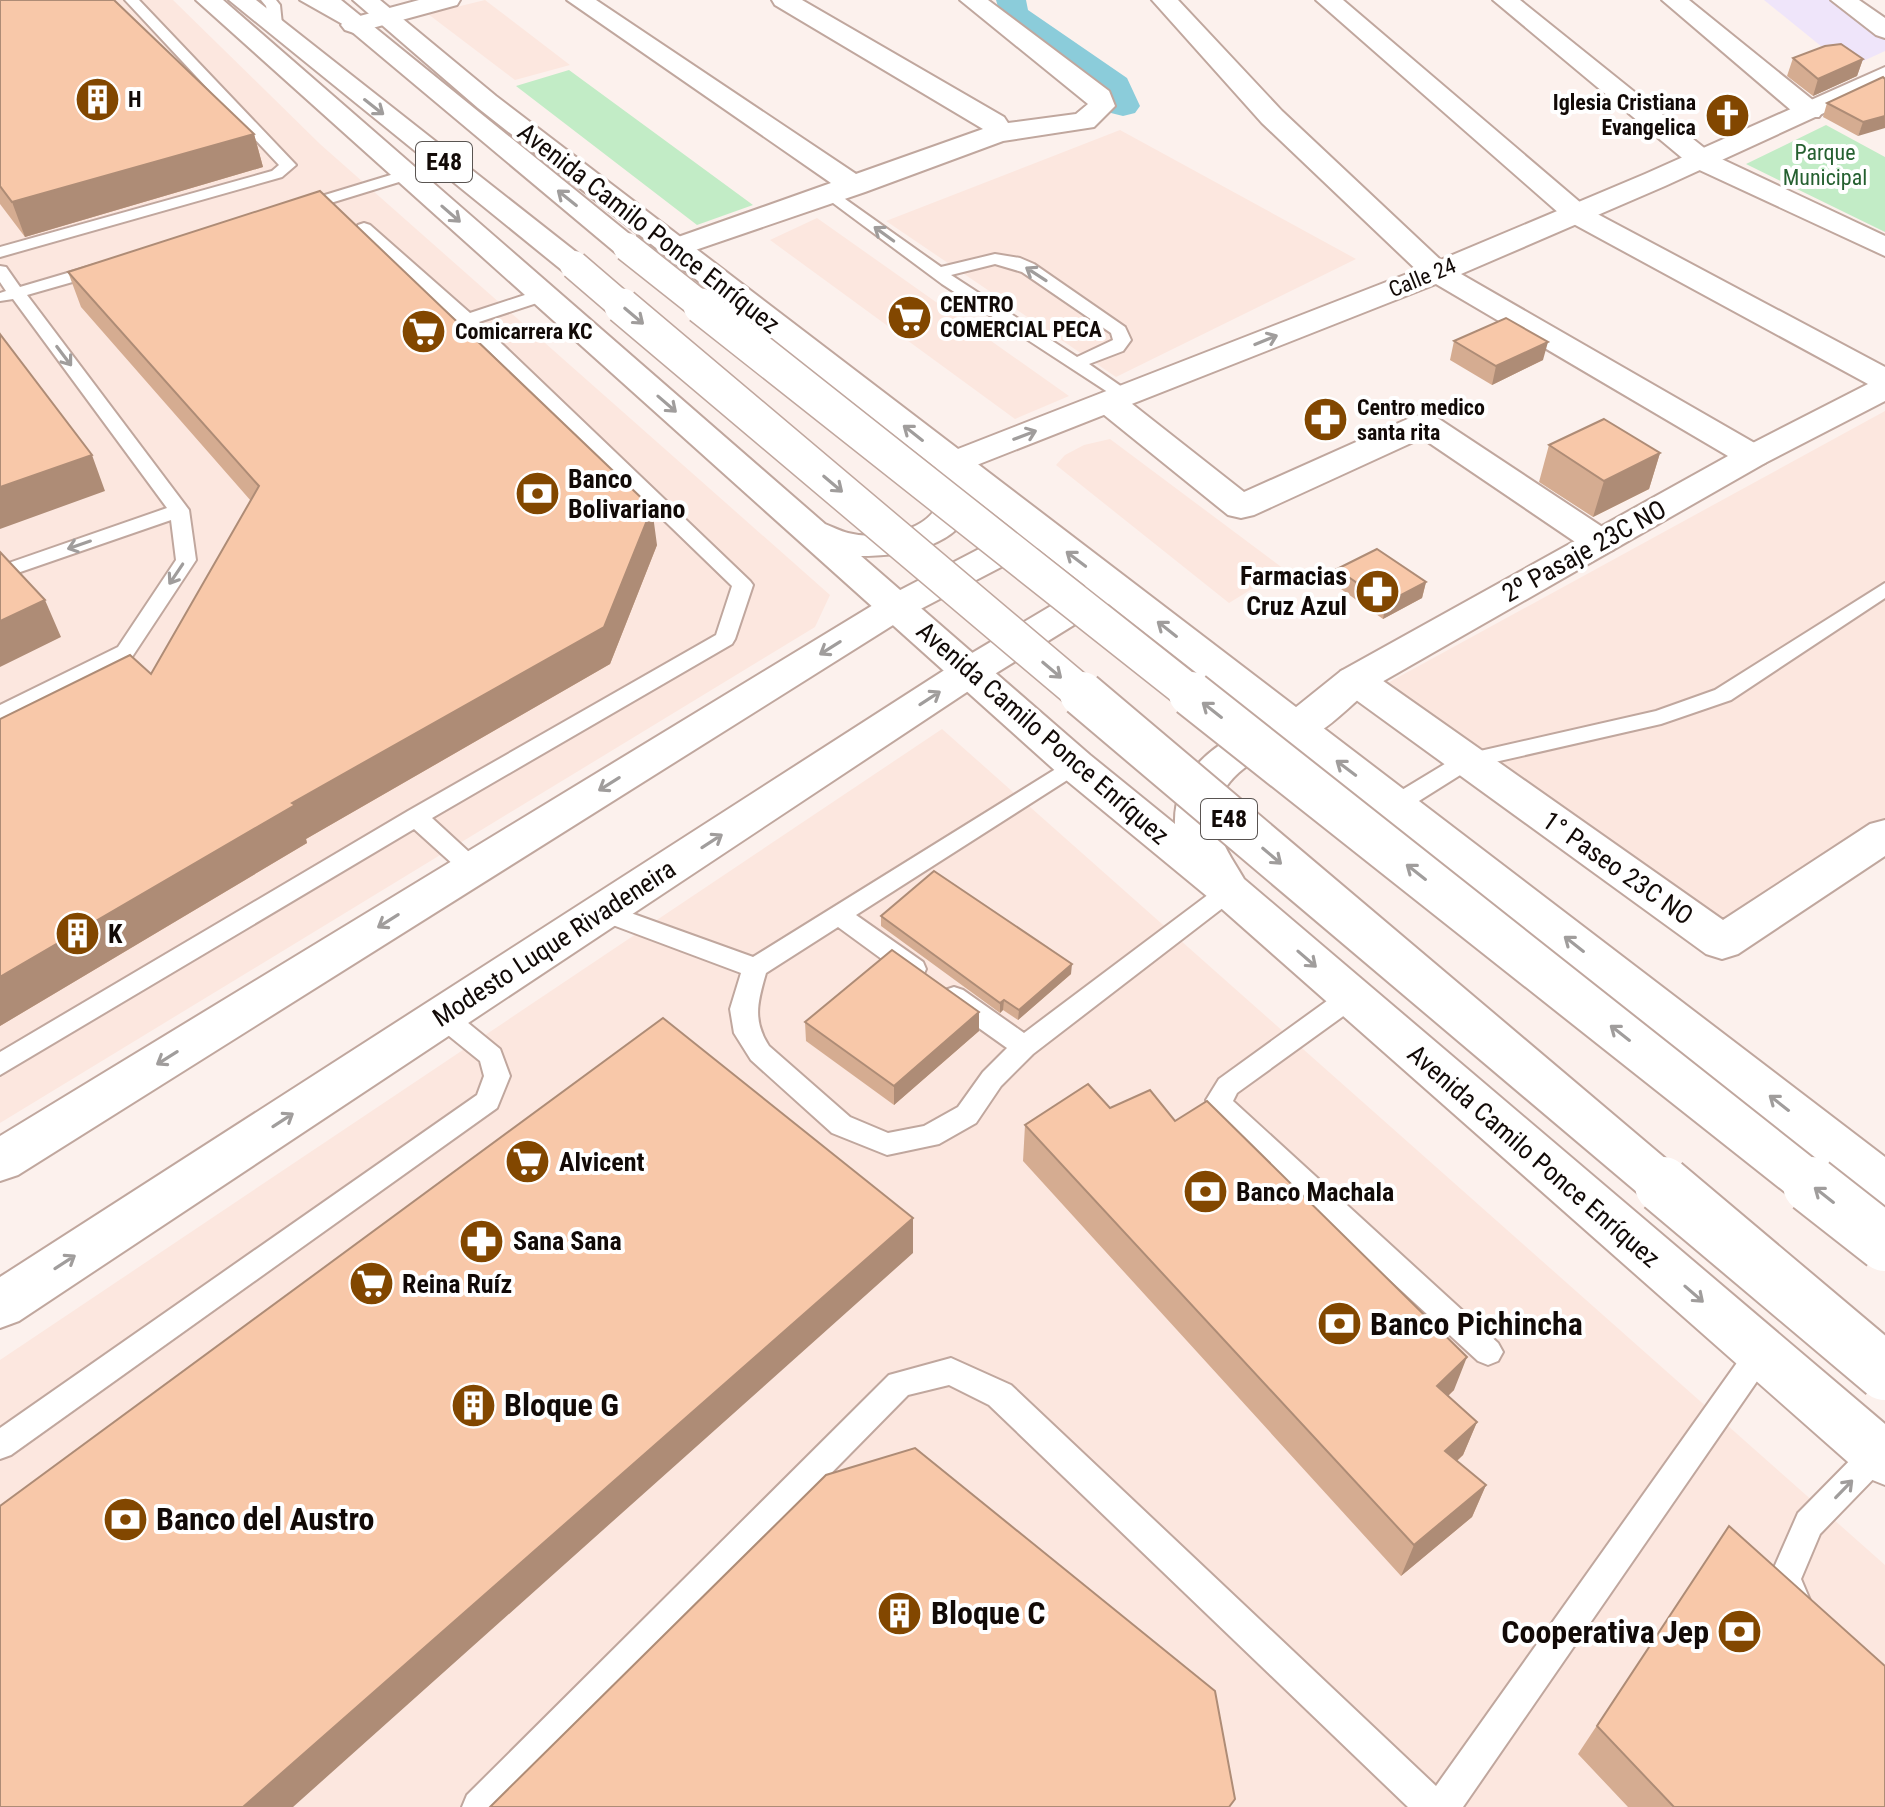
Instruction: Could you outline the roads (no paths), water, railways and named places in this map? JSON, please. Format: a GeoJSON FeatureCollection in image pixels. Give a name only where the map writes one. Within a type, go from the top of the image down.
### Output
{"type":"FeatureCollection","features":[{"type":"Feature","properties":{"kind":"street","name":"Avenida Camilo Ponce Enríquez"},"geometry":{"type":"LineString","coordinates":[[208,0],[1075,765],[1229,891],[1882,1456]]}},
{"type":"Feature","properties":{"kind":"street","name":"Avenida Camilo Ponce Enríquez"},"geometry":{"type":"LineString","coordinates":[[241,0],[574,265],[1885,1372]]}},
{"type":"Feature","properties":{"kind":"street","name":"Avenida Camilo Ponce Enríquez"},"geometry":{"type":"LineString","coordinates":[[326,0],[366,17],[487,102],[1885,1185]]}},
{"type":"Feature","properties":{"kind":"street"},"geometry":{"type":"LineString","coordinates":[[366,17],[448,0]]}},
{"type":"Feature","properties":{"kind":"street"},"geometry":{"type":"LineString","coordinates":[[579,0],[843,190]]}},
{"type":"Feature","properties":{"kind":"street"},"geometry":{"type":"LineString","coordinates":[[784,0],[994,123],[998,133]]}},
{"type":"Feature","properties":{"kind":"street"},"geometry":{"type":"LineString","coordinates":[[675,248],[998,133],[1084,121],[1096,114],[1102,106],[1100,97],[972,0]]}},
{"type":"Feature","properties":{"kind":"street"},"geometry":{"type":"LineString","coordinates":[[1164,0],[1272,117],[1435,271],[1753,456]]}},
{"type":"Feature","properties":{"kind":"street"},"geometry":{"type":"LineString","coordinates":[[1328,0],[1578,215],[1885,380]]}},
{"type":"Feature","properties":{"kind":"street"},"geometry":{"type":"LineString","coordinates":[[1505,0],[1703,161],[1885,247]]}},
{"type":"Feature","properties":{"kind":"street"},"geometry":{"type":"LineString","coordinates":[[1674,0],[1809,111]]}},
{"type":"Feature","properties":{"kind":"street"},"geometry":{"type":"LineString","coordinates":[[1843,0],[1885,30]]}},
{"type":"Feature","properties":{"kind":"street","name":"Avenida Camilo Ponce Enríquez"},"geometry":{"type":"LineString","coordinates":[[366,17],[640,257],[1885,1243]]}},
{"type":"Feature","properties":{"kind":"street"},"geometry":{"type":"LineString","coordinates":[[278,31],[329,107]]}},
{"type":"Feature","properties":{"kind":"street","name":"Calle 24"},"geometry":{"type":"LineString","coordinates":[[952,463],[1118,400],[1578,215],[1703,161],[1885,75]]}},
{"type":"Feature","properties":{"kind":"street","name":"2º Pasaje 23C NO"},"geometry":{"type":"LineString","coordinates":[[1294,730],[1355,680],[1753,456],[1885,388]]}},
{"type":"Feature","properties":{"kind":"street"},"geometry":{"type":"LineString","coordinates":[[1118,400],[1241,507],[1424,424],[1600,542]]}},
{"type":"Feature","properties":{"kind":"street"},"geometry":{"type":"LineString","coordinates":[[810,530],[844,544],[887,545],[926,535],[952,515],[960,491],[952,463]]}},
{"type":"Feature","properties":{"kind":"street"},"geometry":{"type":"LineString","coordinates":[[0,1161],[896,607],[1040,532]]}},
{"type":"Feature","properties":{"kind":"street","name":"Modesto Luque Rivadeneira"},"geometry":{"type":"LineString","coordinates":[[0,1305],[971,671],[1111,586]]}},
{"type":"Feature","properties":{"kind":"street","name":"1° Paseo 23C NO"},"geometry":{"type":"LineString","coordinates":[[1355,680],[1722,942],[1885,835]]}},
{"type":"Feature","properties":{"kind":"street"},"geometry":{"type":"LineString","coordinates":[[1229,891],[1201,842],[1196,815],[1204,785],[1216,769],[1243,748],[1264,736],[1294,730]]}},
{"type":"Feature","properties":{"kind":"lane"},"geometry":{"type":"LineString","coordinates":[[0,252],[277,174],[288,165],[132,0]]}},
{"type":"Feature","properties":{"kind":"lane"},"geometry":{"type":"LineString","coordinates":[[268,0],[273,5],[278,31]]}},
{"type":"Feature","properties":{"kind":"lane","name":"Avenida Camilo Ponce Enríquez"},"geometry":{"type":"LineString","coordinates":[[307,0],[366,17]]}},
{"type":"Feature","properties":{"kind":"lane"},"geometry":{"type":"LineString","coordinates":[[286,212],[407,175]]}},
{"type":"Feature","properties":{"kind":"lane"},"geometry":{"type":"LineString","coordinates":[[843,190],[938,273],[1077,363],[1118,400]]}},
{"type":"Feature","properties":{"kind":"lane"},"geometry":{"type":"LineString","coordinates":[[0,1065],[416,817],[725,639],[743,585],[467,320],[364,228]]}},
{"type":"Feature","properties":{"kind":"lane"},"geometry":{"type":"LineString","coordinates":[[938,273],[995,259],[1028,268],[1119,331],[1122,340],[1117,347],[1077,363]]}},
{"type":"Feature","properties":{"kind":"lane"},"geometry":{"type":"LineString","coordinates":[[8,296],[120,262]]}},
{"type":"Feature","properties":{"kind":"lane"},"geometry":{"type":"LineString","coordinates":[[0,271],[8,296],[179,510],[186,560],[125,652],[0,714]]}},
{"type":"Feature","properties":{"kind":"lane"},"geometry":{"type":"LineString","coordinates":[[467,320],[543,295]]}},
{"type":"Feature","properties":{"kind":"lane"},"geometry":{"type":"LineString","coordinates":[[0,573],[179,510]]}},
{"type":"Feature","properties":{"kind":"lane"},"geometry":{"type":"LineString","coordinates":[[1395,805],[1466,761],[1661,717],[1723,695],[1885,589]]}},
{"type":"Feature","properties":{"kind":"lane"},"geometry":{"type":"LineString","coordinates":[[1075,765],[755,968],[743,1009],[747,1033],[760,1053],[841,1125],[887,1144],[930,1136],[967,1115],[992,1079],[1024,1047],[1229,891]]}},
{"type":"Feature","properties":{"kind":"lane"},"geometry":{"type":"LineString","coordinates":[[416,817],[473,869]]}},
{"type":"Feature","properties":{"kind":"lane"},"geometry":{"type":"LineString","coordinates":[[603,912],[755,968]]}},
{"type":"Feature","properties":{"kind":"lane"},"geometry":{"type":"LineString","coordinates":[[838,915],[1024,1047]]}},
{"type":"Feature","properties":{"kind":"lane"},"geometry":{"type":"LineString","coordinates":[[1351,997],[1228,1086],[1219,1100],[1225,1112],[1488,1352]]}},
{"type":"Feature","properties":{"kind":"lane"},"geometry":{"type":"LineString","coordinates":[[0,1445],[488,1101],[497,1076],[491,1056],[442,1016]]}},
{"type":"Feature","properties":{"kind":"lane"},"geometry":{"type":"LineString","coordinates":[[1442,1807],[1761,1352]]}},
{"type":"Feature","properties":{"kind":"lane"},"geometry":{"type":"LineString","coordinates":[[479,1807],[899,1384],[951,1371],[1000,1395],[1433,1807]]}},
{"type":"Feature","properties":{"kind":"lane"},"geometry":{"type":"LineString","coordinates":[[1810,1624],[1799,1614],[1785,1579],[1809,1524],[1882,1456]]}},
{"type":"Feature","properties":{"kind":"waterway"},"geometry":{"type":"LineString","coordinates":[[1011,0],[1013,14],[1116,85],[1123,106]]}},
{"type":"Feature","properties":{"kind":"place","name":"H"},"geometry":{"type":"Point","coordinates":[97,99]}},
{"type":"Feature","properties":{"kind":"place","name":"Iglesia Cristiana Evangelica"},"geometry":{"type":"Point","coordinates":[1727,115]}},
{"type":"Feature","properties":{"kind":"place","name":"CENTRO COMERCIAL PECA"},"geometry":{"type":"Point","coordinates":[909,317]}},
{"type":"Feature","properties":{"kind":"place","name":"Comicarrera KC"},"geometry":{"type":"Point","coordinates":[424,331]}},
{"type":"Feature","properties":{"kind":"place","name":"Centro medico santa rita"},"geometry":{"type":"Point","coordinates":[1326,420]}},
{"type":"Feature","properties":{"kind":"place","name":"Banco Bolivariano"},"geometry":{"type":"Point","coordinates":[537,494]}},
{"type":"Feature","properties":{"kind":"place","name":"Farmacias Cruz Azul"},"geometry":{"type":"Point","coordinates":[1378,591]}},
{"type":"Feature","properties":{"kind":"place","name":"K"},"geometry":{"type":"Point","coordinates":[77,934]}},
{"type":"Feature","properties":{"kind":"place","name":"Alvicent"},"geometry":{"type":"Point","coordinates":[528,1162]}},
{"type":"Feature","properties":{"kind":"place","name":"Banco Machala"},"geometry":{"type":"Point","coordinates":[1205,1192]}},
{"type":"Feature","properties":{"kind":"place","name":"Sana Sana"},"geometry":{"type":"Point","coordinates":[482,1241]}},
{"type":"Feature","properties":{"kind":"place","name":"Reina Ruíz"},"geometry":{"type":"Point","coordinates":[371,1284]}},
{"type":"Feature","properties":{"kind":"place","name":"Banco Pichincha"},"geometry":{"type":"Point","coordinates":[1339,1324]}},
{"type":"Feature","properties":{"kind":"place","name":"Bloque G"},"geometry":{"type":"Point","coordinates":[473,1405]}},
{"type":"Feature","properties":{"kind":"place","name":"Banco del Austro"},"geometry":{"type":"Point","coordinates":[125,1519]}},
{"type":"Feature","properties":{"kind":"place","name":"Bloque C"},"geometry":{"type":"Point","coordinates":[900,1613]}},
{"type":"Feature","properties":{"kind":"place","name":"Cooperativa Jep"},"geometry":{"type":"Point","coordinates":[1740,1632]}},
{"type":"Feature","properties":{"kind":"park label","name":"Parque Municipal"},"geometry":{"type":"Point","coordinates":[1825,164]}}]}
